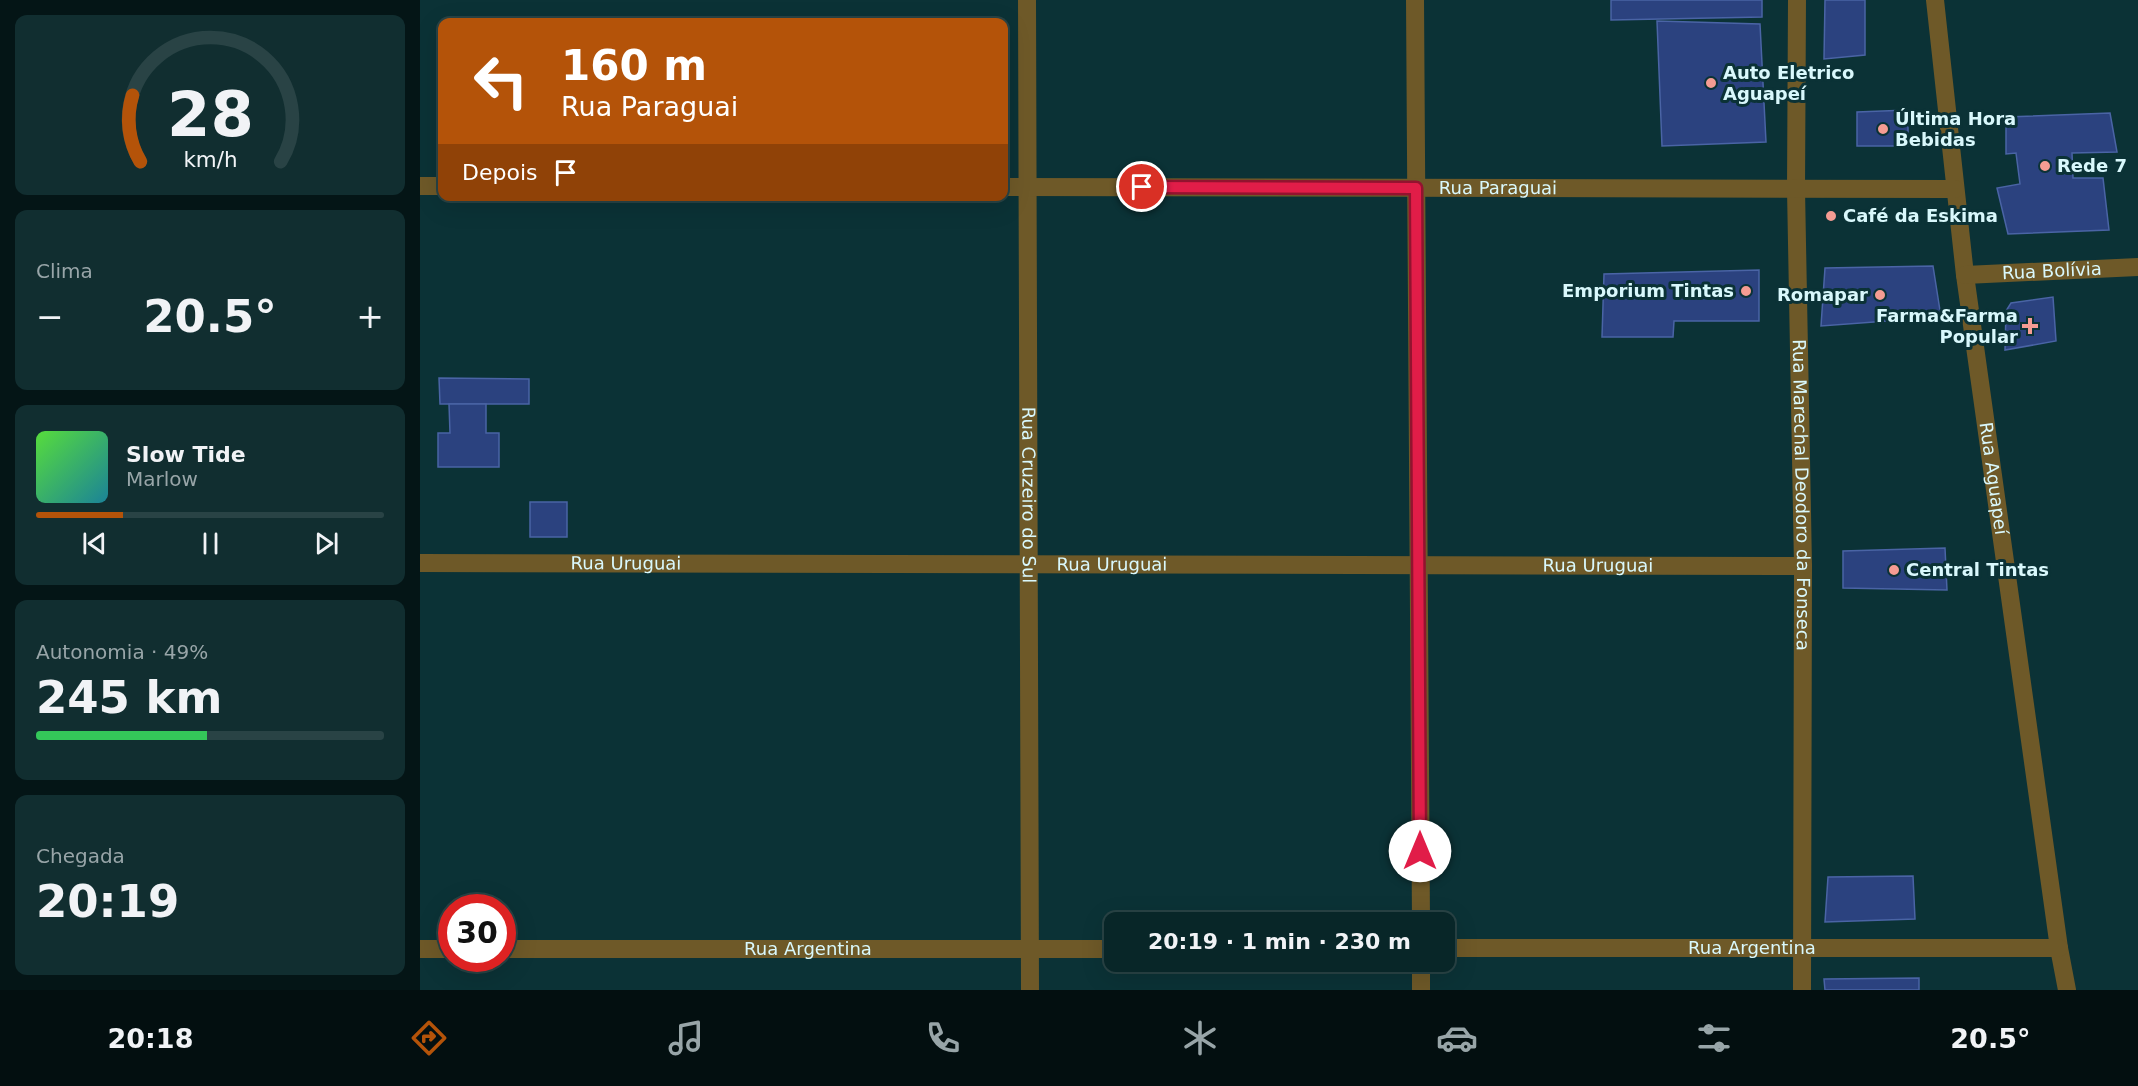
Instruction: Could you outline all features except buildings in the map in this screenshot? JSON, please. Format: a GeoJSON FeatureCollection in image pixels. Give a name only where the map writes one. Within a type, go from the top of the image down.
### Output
{"type":"FeatureCollection","features":[{"type":"Feature","properties":{"kind":"street","name":"Rua Cruzeiro do Sul"},"geometry":{"type":"LineString","coordinates":[[1027,0],[1030,990]]}},
{"type":"Feature","properties":{"kind":"street"},"geometry":{"type":"LineString","coordinates":[[1415,0],[1421,912]]}},
{"type":"Feature","properties":{"kind":"street","name":"Rua Marechal Deodoro da Fonseca"},"geometry":{"type":"LineString","coordinates":[[1797,0],[1796,189],[1803,566],[1802,990]]}},
{"type":"Feature","properties":{"kind":"street","name":"Rua Aguapeí"},"geometry":{"type":"LineString","coordinates":[[1935,0],[1965,275],[2059,948],[2067,990]]}},
{"type":"Feature","properties":{"kind":"street"},"geometry":{"type":"LineString","coordinates":[[420,186],[438,186]]}},
{"type":"Feature","properties":{"kind":"street","name":"Rua Paraguai"},"geometry":{"type":"LineString","coordinates":[[1008,187],[1955,189]]}},
{"type":"Feature","properties":{"kind":"street","name":"Rua Bolívia"},"geometry":{"type":"LineString","coordinates":[[1965,275],[2138,267]]}},
{"type":"Feature","properties":{"kind":"street","name":"Rua Uruguai"},"geometry":{"type":"LineString","coordinates":[[420,563],[1803,566]]}},
{"type":"Feature","properties":{"kind":"street","name":"Rua Argentina"},"geometry":{"type":"LineString","coordinates":[[516,949],[1104,948]]}},
{"type":"Feature","properties":{"kind":"street","name":"Rua Argentina"},"geometry":{"type":"LineString","coordinates":[[1455,948],[2059,948]]}},
{"type":"Feature","properties":{"kind":"street"},"geometry":{"type":"LineString","coordinates":[[420,949],[438,949]]}},
{"type":"Feature","properties":{"kind":"street"},"geometry":{"type":"LineString","coordinates":[[1421,972],[1421,990]]}},
{"type":"Feature","properties":{"kind":"place","name":"Auto Eletrico Aguapeí"},"geometry":{"type":"Point","coordinates":[1711,83]}},
{"type":"Feature","properties":{"kind":"place","name":"Última Hora Bebidas"},"geometry":{"type":"Point","coordinates":[1883,129]}},
{"type":"Feature","properties":{"kind":"place","name":"Rede 7"},"geometry":{"type":"Point","coordinates":[2045,166]}},
{"type":"Feature","properties":{"kind":"place","name":"Café da Eskima"},"geometry":{"type":"Point","coordinates":[1831,216]}},
{"type":"Feature","properties":{"kind":"place","name":"Emporium Tintas"},"geometry":{"type":"Point","coordinates":[1746,291]}},
{"type":"Feature","properties":{"kind":"place","name":"Romapar"},"geometry":{"type":"Point","coordinates":[1880,295]}},
{"type":"Feature","properties":{"kind":"place","name":"Farma&Farma Popular"},"geometry":{"type":"Point","coordinates":[2030,326]}},
{"type":"Feature","properties":{"kind":"place","name":"Central Tintas"},"geometry":{"type":"Point","coordinates":[1894,570]}},
{"type":"Feature","properties":{"kind":"route"},"geometry":{"type":"LineString","coordinates":[[1142,187],[1416,188],[1420,851]]}}]}
